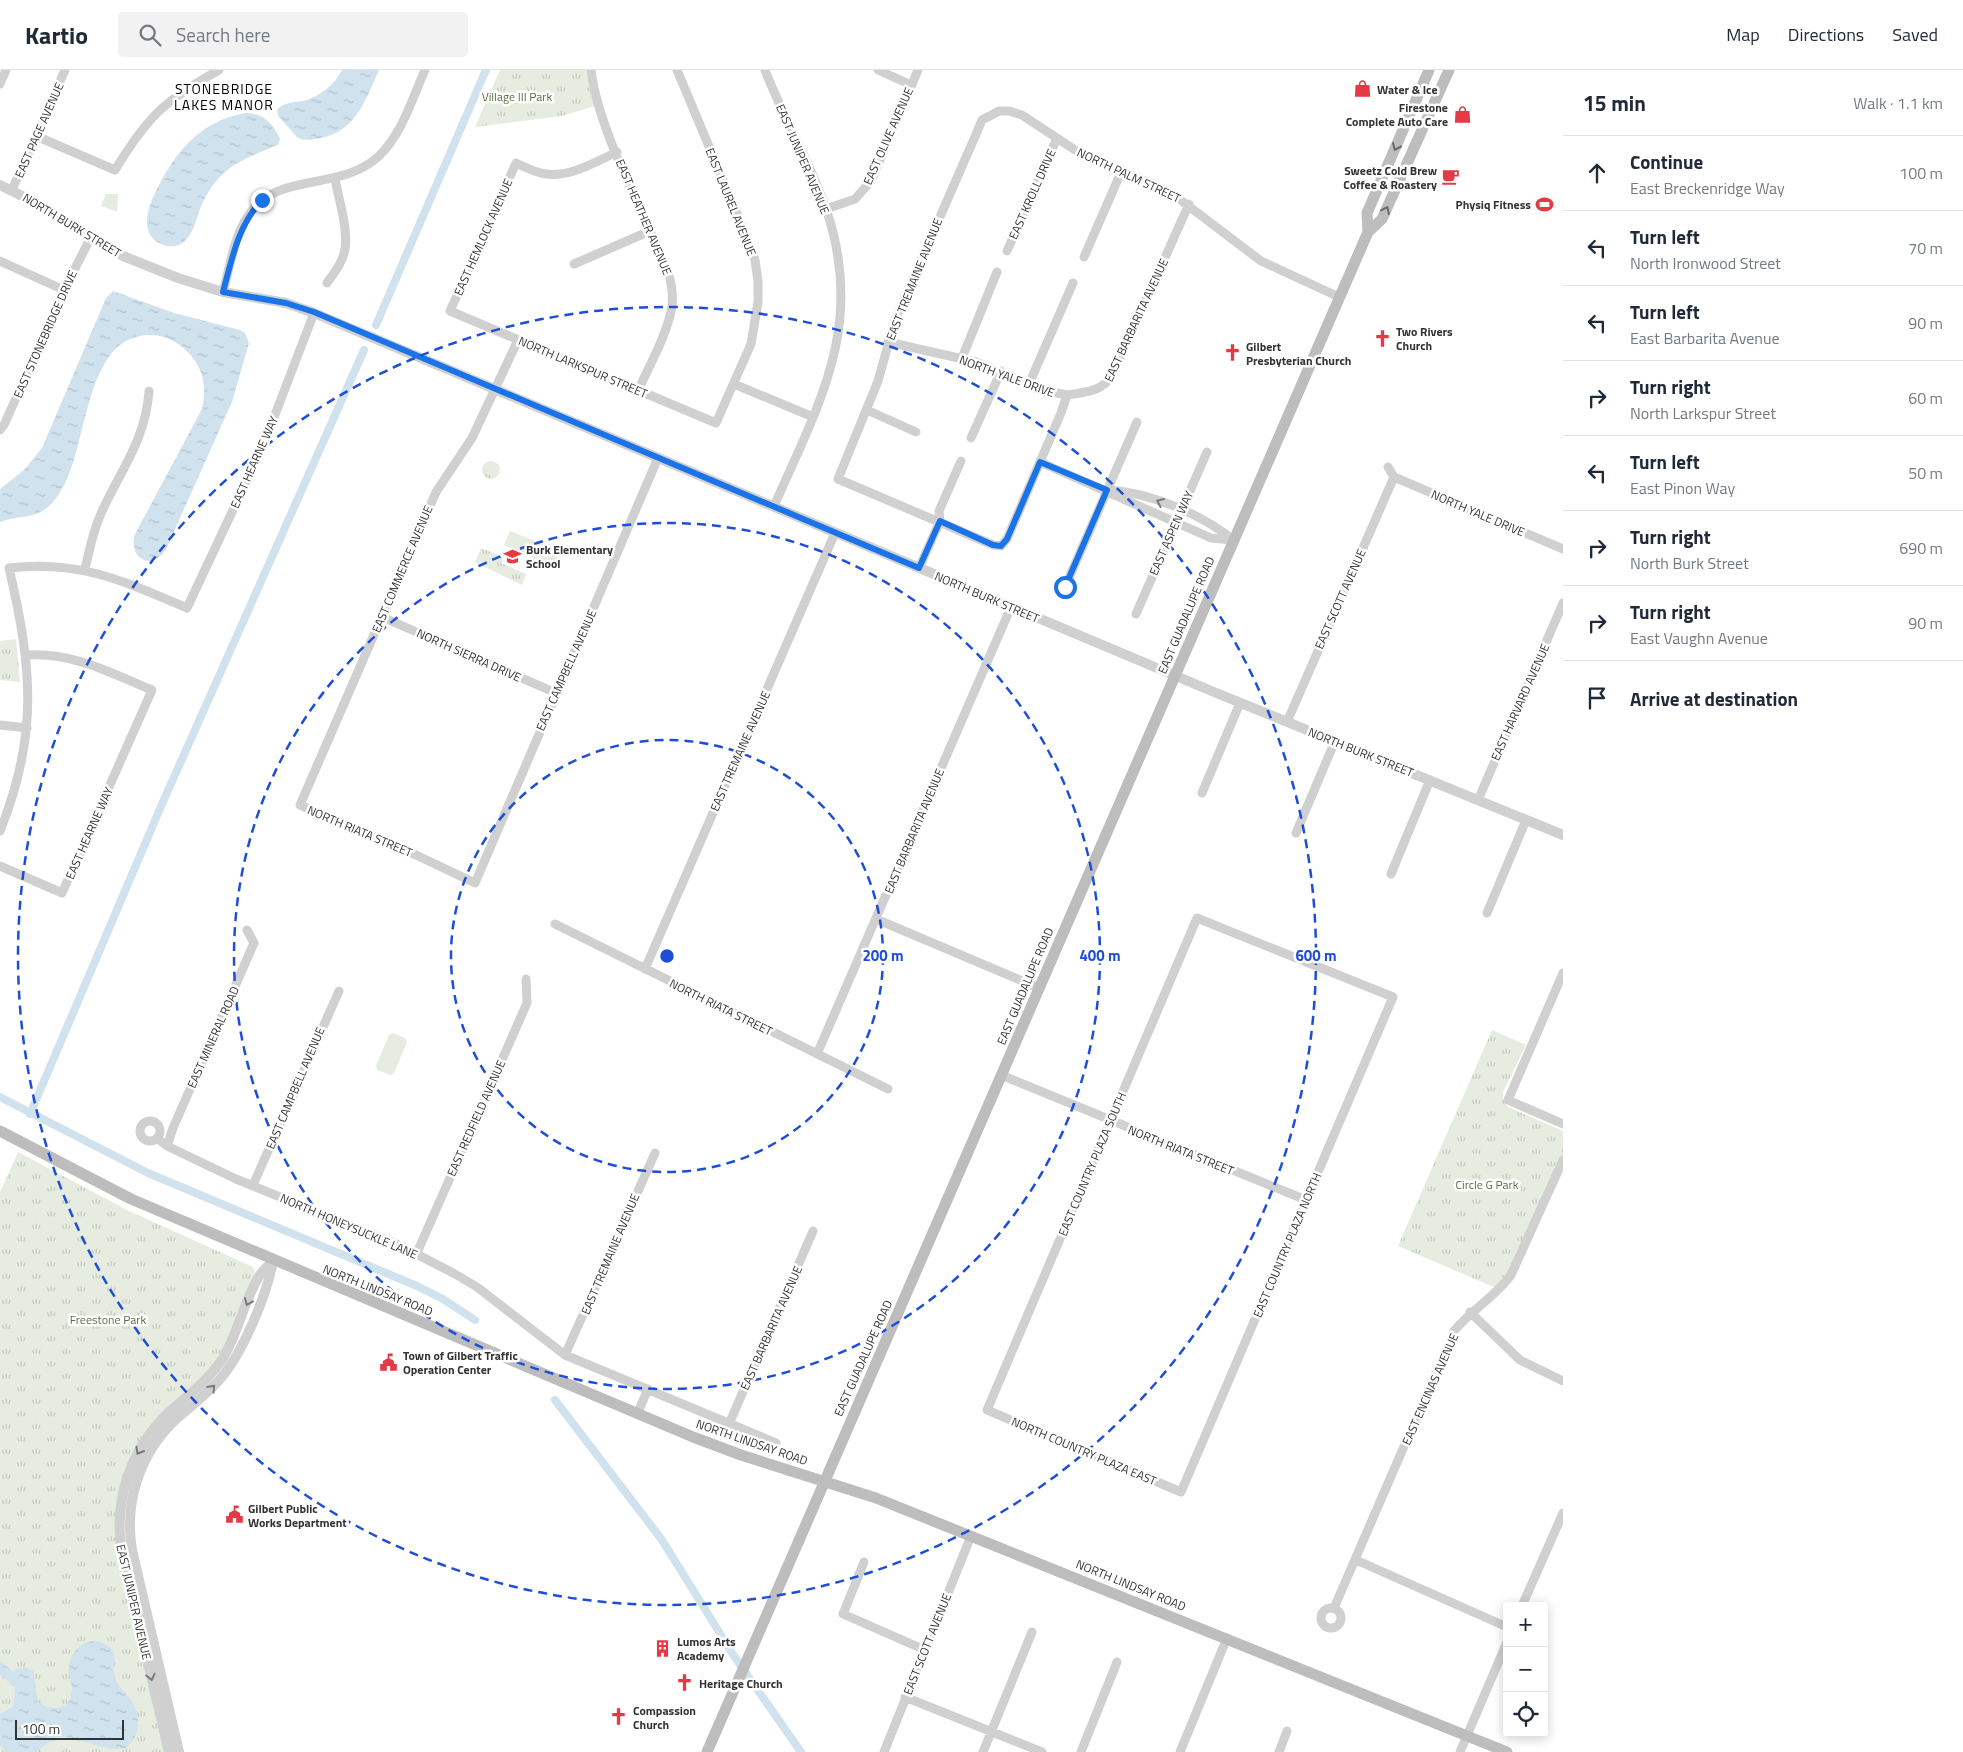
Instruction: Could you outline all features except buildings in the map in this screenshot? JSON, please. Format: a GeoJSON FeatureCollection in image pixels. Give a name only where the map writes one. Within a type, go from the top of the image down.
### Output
{"type":"FeatureCollection","features":[{"type":"Feature","properties":{"kind":"main road","name":"EAST GUADALUPE ROAD"},"geometry":{"type":"LineString","coordinates":[[1368,232],[1367,213],[1429,70]]}},
{"type":"Feature","properties":{"kind":"main road","name":"EAST GUADALUPE ROAD"},"geometry":{"type":"LineString","coordinates":[[707,1752],[1339,297],[1368,232],[1382,220],[1449,70]]}},
{"type":"Feature","properties":{"kind":"main road","name":"NORTH LINDSAY ROAD"},"geometry":{"type":"LineString","coordinates":[[0,1130],[131,1199],[273,1261],[741,1455],[876,1498],[1507,1752]]}},
{"type":"Feature","properties":{"kind":"street"},"geometry":{"type":"LineString","coordinates":[[0,84],[6,70]]}},
{"type":"Feature","properties":{"kind":"street","name":"EAST PAGE AVENUE"},"geometry":{"type":"LineString","coordinates":[[12,190],[65,70]]}},
{"type":"Feature","properties":{"kind":"street"},"geometry":{"type":"LineString","coordinates":[[36,136],[115,170],[142,127],[159,108],[183,90],[219,70]]}},
{"type":"Feature","properties":{"kind":"street"},"geometry":{"type":"LineString","coordinates":[[223,292],[242,228],[249,213],[262,200],[277,190],[335,179],[366,165],[388,146],[398,132],[425,70]]}},
{"type":"Feature","properties":{"kind":"street","name":"EAST HEATHER AVENUE"},"geometry":{"type":"LineString","coordinates":[[591,70],[599,105],[616,152],[667,266],[672,287],[672,307],[667,324],[638,391]]}},
{"type":"Feature","properties":{"kind":"street","name":"EAST LAUREL AVENUE"},"geometry":{"type":"LineString","coordinates":[[677,70],[755,260],[758,302],[756,324],[751,344],[716,422]]}},
{"type":"Feature","properties":{"kind":"street","name":"EAST JUNIPER AVENUE"},"geometry":{"type":"LineString","coordinates":[[765,70],[826,209],[836,246],[841,283],[842,312],[833,362],[813,417],[774,506]]}},
{"type":"Feature","properties":{"kind":"street"},"geometry":{"type":"LineString","coordinates":[[878,70],[911,85]]}},
{"type":"Feature","properties":{"kind":"street","name":"EAST OLIVE AVENUE"},"geometry":{"type":"LineString","coordinates":[[826,209],[855,199],[871,181],[918,70]]}},
{"type":"Feature","properties":{"kind":"street","name":"NORTH PALM STREET"},"geometry":{"type":"LineString","coordinates":[[991,114],[1004,110],[1015,112],[1075,150],[1170,192],[1189,204],[1261,261],[1339,297]]}},
{"type":"Feature","properties":{"kind":"street","name":"EAST TREMAINE AVENUE"},"geometry":{"type":"LineString","coordinates":[[940,521],[838,479],[867,410],[895,320],[976,132],[982,120],[991,114]]}},
{"type":"Feature","properties":{"kind":"street","name":"EAST KROLL DRIVE"},"geometry":{"type":"LineString","coordinates":[[1007,251],[1057,138]]}},
{"type":"Feature","properties":{"kind":"street","name":"EAST HEMLOCK AVENUE"},"geometry":{"type":"LineString","coordinates":[[450,311],[516,163],[544,174],[559,174],[574,172],[616,152]]}},
{"type":"Feature","properties":{"kind":"street"},"geometry":{"type":"LineString","coordinates":[[1084,257],[1122,170]]}},
{"type":"Feature","properties":{"kind":"street"},"geometry":{"type":"LineString","coordinates":[[327,283],[338,267],[345,249],[343,217],[335,179]]}},
{"type":"Feature","properties":{"kind":"street","name":"NORTH BURK STREET"},"geometry":{"type":"LineString","coordinates":[[0,185],[40,204],[123,256],[178,278],[223,292],[286,303],[314,312],[1175,676],[1563,835]]}},
{"type":"Feature","properties":{"kind":"street","name":"EAST BARBARITA AVENUE"},"geometry":{"type":"LineString","coordinates":[[1067,395],[1096,390],[1106,386],[1189,204]]}},
{"type":"Feature","properties":{"kind":"street"},"geometry":{"type":"LineString","coordinates":[[574,264],[650,231]]}},
{"type":"Feature","properties":{"kind":"street","name":"EAST STONEBRIDGE DRIVE"},"geometry":{"type":"LineString","coordinates":[[0,430],[4,425],[64,290],[91,237]]}},
{"type":"Feature","properties":{"kind":"street"},"geometry":{"type":"LineString","coordinates":[[0,261],[64,290]]}},
{"type":"Feature","properties":{"kind":"street"},"geometry":{"type":"LineString","coordinates":[[962,358],[997,272]]}},
{"type":"Feature","properties":{"kind":"street"},"geometry":{"type":"LineString","coordinates":[[1029,384],[1073,284]]}},
{"type":"Feature","properties":{"kind":"street","name":"NORTH LARKSPUR STREET"},"geometry":{"type":"LineString","coordinates":[[450,311],[716,422]]}},
{"type":"Feature","properties":{"kind":"street","name":"EAST HEARNE WAY"},"geometry":{"type":"LineString","coordinates":[[84,569],[106,575],[188,608],[262,446],[314,312]]}},
{"type":"Feature","properties":{"kind":"street","name":"EAST COMMERCE AVENUE"},"geometry":{"type":"LineString","coordinates":[[300,805],[436,492],[472,438],[497,390],[518,340]]}},
{"type":"Feature","properties":{"kind":"street","name":"NORTH YALE DRIVE"},"geometry":{"type":"LineString","coordinates":[[888,342],[962,358],[1053,394],[1067,395]]}},
{"type":"Feature","properties":{"kind":"street"},"geometry":{"type":"LineString","coordinates":[[971,438],[1000,372]]}},
{"type":"Feature","properties":{"kind":"street"},"geometry":{"type":"LineString","coordinates":[[734,384],[813,417]]}},
{"type":"Feature","properties":{"kind":"street"},"geometry":{"type":"LineString","coordinates":[[0,831],[24,756],[27,728],[27,655],[9,568],[33,565],[84,569],[103,509],[137,446],[147,410],[149,391]]}},
{"type":"Feature","properties":{"kind":"street"},"geometry":{"type":"LineString","coordinates":[[940,521],[993,545],[1001,546],[1007,539],[1067,395]]}},
{"type":"Feature","properties":{"kind":"street"},"geometry":{"type":"LineString","coordinates":[[867,410],[916,432]]}},
{"type":"Feature","properties":{"kind":"street"},"geometry":{"type":"LineString","coordinates":[[1065,587],[1137,422]]}},
{"type":"Feature","properties":{"kind":"street","name":"EAST ASPEN WAY"},"geometry":{"type":"LineString","coordinates":[[1136,614],[1207,452]]}},
{"type":"Feature","properties":{"kind":"street","name":"EAST CAMPBELL AVENUE"},"geometry":{"type":"LineString","coordinates":[[474,882],[658,458]]}},
{"type":"Feature","properties":{"kind":"street"},"geometry":{"type":"LineString","coordinates":[[919,568],[940,521],[939,511],[961,461]]}},
{"type":"Feature","properties":{"kind":"street"},"geometry":{"type":"LineString","coordinates":[[1040,462],[1107,490],[1211,538],[1233,540]]}},
{"type":"Feature","properties":{"kind":"street"},"geometry":{"type":"LineString","coordinates":[[1388,467],[1394,477]]}},
{"type":"Feature","properties":{"kind":"street","name":"NORTH YALE DRIVE"},"geometry":{"type":"LineString","coordinates":[[1394,477],[1563,549]]}},
{"type":"Feature","properties":{"kind":"street","name":"EAST SCOTT AVENUE"},"geometry":{"type":"LineString","coordinates":[[1287,722],[1394,477]]}},
{"type":"Feature","properties":{"kind":"street"},"geometry":{"type":"LineString","coordinates":[[1107,490],[1140,494],[1181,510],[1218,527],[1233,540]]}},
{"type":"Feature","properties":{"kind":"street","name":"EAST TREMAINE AVENUE"},"geometry":{"type":"LineString","coordinates":[[645,969],[835,532]]}},
{"type":"Feature","properties":{"kind":"street","name":"EAST HARVARD AVENUE"},"geometry":{"type":"LineString","coordinates":[[1478,800],[1563,604]]}},
{"type":"Feature","properties":{"kind":"street","name":"EAST BARBARITA AVENUE"},"geometry":{"type":"LineString","coordinates":[[817,1054],[1011,607]]}},
{"type":"Feature","properties":{"kind":"street","name":"NORTH SIERRA DRIVE"},"geometry":{"type":"LineString","coordinates":[[382,617],[556,693]]}},
{"type":"Feature","properties":{"kind":"street","name":"EAST HEARNE WAY"},"geometry":{"type":"LineString","coordinates":[[0,866],[62,893],[152,690],[88,662],[45,654],[27,655]]}},
{"type":"Feature","properties":{"kind":"street"},"geometry":{"type":"LineString","coordinates":[[1202,793],[1240,703]]}},
{"type":"Feature","properties":{"kind":"street"},"geometry":{"type":"LineString","coordinates":[[0,725],[27,728]]}},
{"type":"Feature","properties":{"kind":"street"},"geometry":{"type":"LineString","coordinates":[[1296,833],[1335,741]]}},
{"type":"Feature","properties":{"kind":"street"},"geometry":{"type":"LineString","coordinates":[[1391,874],[1430,780]]}},
{"type":"Feature","properties":{"kind":"street","name":"NORTH RIATA STREET"},"geometry":{"type":"LineString","coordinates":[[300,805],[474,882]]}},
{"type":"Feature","properties":{"kind":"street"},"geometry":{"type":"LineString","coordinates":[[1487,913],[1526,820]]}},
{"type":"Feature","properties":{"kind":"street","name":"EAST COUNTRY PLAZA SOUTH"},"geometry":{"type":"LineString","coordinates":[[987,1410],[1197,918],[1393,997]]}},
{"type":"Feature","properties":{"kind":"street"},"geometry":{"type":"LineString","coordinates":[[876,919],[1039,988]]}},
{"type":"Feature","properties":{"kind":"street","name":"NORTH RIATA STREET"},"geometry":{"type":"LineString","coordinates":[[555,924],[888,1089]]}},
{"type":"Feature","properties":{"kind":"street","name":"EAST MINERAL ROAD"},"geometry":{"type":"LineString","coordinates":[[167,1146],[173,1128],[254,943],[247,930]]}},
{"type":"Feature","properties":{"kind":"street"},"geometry":{"type":"LineString","coordinates":[[1563,974],[1508,1100],[1563,1124]]}},
{"type":"Feature","properties":{"kind":"street","name":"EAST REDFIELD AVENUE"},"geometry":{"type":"LineString","coordinates":[[416,1255],[526,1003],[526,979]]}},
{"type":"Feature","properties":{"kind":"street","name":"EAST CAMPBELL AVENUE"},"geometry":{"type":"LineString","coordinates":[[253,1186],[339,991]]}},
{"type":"Feature","properties":{"kind":"street","name":"EAST COUNTRY PLAZA NORTH"},"geometry":{"type":"LineString","coordinates":[[1180,1492],[1393,997]]}},
{"type":"Feature","properties":{"kind":"street","name":"NORTH RIATA STREET"},"geometry":{"type":"LineString","coordinates":[[1001,1075],[1306,1200]]}},
{"type":"Feature","properties":{"kind":"street","name":"NORTH HONEYSUCKLE LANE"},"geometry":{"type":"LineString","coordinates":[[157,1138],[167,1146],[253,1186],[401,1246],[477,1288],[565,1355],[776,1443]]}},
{"type":"Feature","properties":{"kind":"street","name":"EAST TREMAINE AVENUE"},"geometry":{"type":"LineString","coordinates":[[565,1355],[656,1153]]}},
{"type":"Feature","properties":{"kind":"street","name":"EAST ENCINAS AVENUE"},"geometry":{"type":"LineString","coordinates":[[1334,1608],[1454,1331],[1470,1312],[1502,1287],[1512,1275],[1563,1160]]}},
{"type":"Feature","properties":{"kind":"street","name":"EAST BARBARITA AVENUE"},"geometry":{"type":"LineString","coordinates":[[729,1424],[813,1231]]}},
{"type":"Feature","properties":{"kind":"street","name":"EAST JUNIPER AVENUE"},"geometry":{"type":"LineString","coordinates":[[168,1752],[122,1552],[119,1521],[124,1489],[133,1461],[149,1435],[168,1413],[208,1378],[224,1356],[260,1274],[273,1261]]}},
{"type":"Feature","properties":{"kind":"street","name":"EAST JUNIPER AVENUE"},"geometry":{"type":"LineString","coordinates":[[179,1752],[132,1550],[129,1524],[133,1495],[140,1470],[155,1443],[175,1420],[210,1390],[232,1362],[270,1278],[273,1261]]}},
{"type":"Feature","properties":{"kind":"street"},"geometry":{"type":"LineString","coordinates":[[1470,1312],[1520,1360],[1563,1381]]}},
{"type":"Feature","properties":{"kind":"street"},"geometry":{"type":"LineString","coordinates":[[638,1412],[648,1389]]}},
{"type":"Feature","properties":{"kind":"street","name":"NORTH COUNTRY PLAZA EAST"},"geometry":{"type":"LineString","coordinates":[[987,1410],[1180,1492]]}},
{"type":"Feature","properties":{"kind":"street"},"geometry":{"type":"LineString","coordinates":[[1524,1602],[1563,1512]]}},
{"type":"Feature","properties":{"kind":"street"},"geometry":{"type":"LineString","coordinates":[[1554,1534],[1563,1539]]}},
{"type":"Feature","properties":{"kind":"street","name":"EAST SCOTT AVENUE"},"geometry":{"type":"LineString","coordinates":[[884,1752],[971,1536]]}},
{"type":"Feature","properties":{"kind":"street"},"geometry":{"type":"LineString","coordinates":[[1356,1560],[1503,1625]]}},
{"type":"Feature","properties":{"kind":"street"},"geometry":{"type":"LineString","coordinates":[[864,1562],[843,1614],[924,1650]]}},
{"type":"Feature","properties":{"kind":"street"},"geometry":{"type":"LineString","coordinates":[[983,1752],[1032,1632]]}},
{"type":"Feature","properties":{"kind":"street"},"geometry":{"type":"LineString","coordinates":[[1180,1752],[1226,1638]]}},
{"type":"Feature","properties":{"kind":"street"},"geometry":{"type":"LineString","coordinates":[[1460,1752],[1505,1647]]}},
{"type":"Feature","properties":{"kind":"street"},"geometry":{"type":"LineString","coordinates":[[1081,1752],[1117,1662]]}},
{"type":"Feature","properties":{"kind":"street"},"geometry":{"type":"LineString","coordinates":[[905,1697],[1042,1752]]}},
{"type":"Feature","properties":{"kind":"street"},"geometry":{"type":"LineString","coordinates":[[1279,1752],[1288,1731]]}},
{"type":"Feature","properties":{"kind":"green space","name":"Village III Park"},"geometry":{"type":"Polygon","coordinates":[[[500,70],[586,70],[595,106],[562,116],[475,127],[500,70]]]}},
{"type":"Feature","properties":{"kind":"green space"},"geometry":{"type":"Polygon","coordinates":[[[106,194],[118,194],[117,212],[101,206],[106,194]]]}},
{"type":"Feature","properties":{"kind":"green space"},"geometry":{"type":"Polygon","coordinates":[[[491,461],[497,464],[500,470],[497,476],[491,479],[485,476],[482,470],[485,464],[491,461]]]}},
{"type":"Feature","properties":{"kind":"green space"},"geometry":{"type":"Polygon","coordinates":[[[510,531],[535,541],[528,556],[504,545],[510,531]]]}},
{"type":"Feature","properties":{"kind":"green space"},"geometry":{"type":"Polygon","coordinates":[[[537,542],[562,553],[555,568],[531,557],[537,542]]]}},
{"type":"Feature","properties":{"kind":"green space"},"geometry":{"type":"Polygon","coordinates":[[[481,548],[503,557],[501,563],[526,574],[522,585],[475,562],[481,548]]]}},
{"type":"Feature","properties":{"kind":"green space"},"geometry":{"type":"Polygon","coordinates":[[[16,639],[20,682],[0,680],[0,641],[16,639]]]}},
{"type":"Feature","properties":{"kind":"green space","name":"Circle G Park"},"geometry":{"type":"Polygon","coordinates":[[[1492,1030],[1526,1045],[1503,1092],[1503,1099],[1508,1107],[1563,1131],[1563,1154],[1516,1263],[1496,1288],[1398,1246],[1492,1030]]]}},
{"type":"Feature","properties":{"kind":"green space"},"geometry":{"type":"Polygon","coordinates":[[[393,1033],[405,1038],[407,1042],[394,1073],[390,1075],[377,1070],[376,1065],[389,1035],[393,1033]]]}},
{"type":"Feature","properties":{"kind":"green space","name":"Freestone Park"},"geometry":{"type":"Polygon","coordinates":[[[18,1152],[129,1211],[253,1267],[255,1273],[229,1340],[210,1370],[159,1417],[117,1506],[165,1752],[0,1752],[0,1192],[18,1152]]]}},
{"type":"Feature","properties":{"kind":"water"},"geometry":{"type":"Polygon","coordinates":[[[342,70],[379,70],[358,112],[343,128],[318,139],[307,140],[298,138],[278,116],[277,110],[287,104],[307,100],[317,95],[332,84],[342,70]]]}},
{"type":"Feature","properties":{"kind":"water"},"geometry":{"type":"Polygon","coordinates":[[[251,113],[267,120],[280,139],[278,145],[244,159],[218,179],[201,206],[190,235],[181,244],[168,246],[155,241],[148,229],[148,215],[155,193],[171,164],[190,141],[202,131],[229,117],[251,113]]]}},
{"type":"Feature","properties":{"kind":"water"},"geometry":{"type":"Polygon","coordinates":[[[113,291],[174,313],[240,330],[245,333],[249,343],[232,402],[167,547],[162,555],[152,561],[142,559],[136,553],[134,549],[135,534],[202,409],[204,395],[204,382],[193,358],[179,344],[162,336],[148,335],[126,341],[110,355],[99,375],[90,399],[69,475],[52,503],[39,513],[0,522],[0,489],[24,470],[42,448],[106,298],[113,291]]]}},
{"type":"Feature","properties":{"kind":"water"},"geometry":{"type":"Polygon","coordinates":[[[92,1641],[99,1641],[112,1650],[115,1659],[114,1670],[117,1682],[136,1709],[138,1727],[130,1744],[125,1748],[116,1749],[65,1737],[56,1737],[36,1752],[7,1752],[0,1745],[0,1714],[14,1706],[15,1688],[0,1674],[0,1661],[12,1671],[24,1667],[33,1671],[38,1702],[49,1707],[60,1708],[68,1702],[71,1696],[70,1660],[80,1646],[92,1641]]]}},
{"type":"Feature","properties":{"kind":"waterway"},"geometry":{"type":"LineString","coordinates":[[376,325],[486,70]]}},
{"type":"Feature","properties":{"kind":"waterway"},"geometry":{"type":"LineString","coordinates":[[30,1114],[162,804],[364,350]]}},
{"type":"Feature","properties":{"kind":"waterway"},"geometry":{"type":"LineString","coordinates":[[0,1097],[148,1173],[417,1286],[443,1299],[475,1320]]}},
{"type":"Feature","properties":{"kind":"waterway"},"geometry":{"type":"LineString","coordinates":[[555,1400],[662,1540],[734,1656],[801,1752]]}},
{"type":"Feature","properties":{"kind":"place","name":"Water & Ice"},"geometry":{"type":"Point","coordinates":[1363,89]}},
{"type":"Feature","properties":{"kind":"place","name":"Firestone Complete Auto Care"},"geometry":{"type":"Point","coordinates":[1462,114]}},
{"type":"Feature","properties":{"kind":"place","name":"Sweetz Cold Brew Coffee & Roastery"},"geometry":{"type":"Point","coordinates":[1451,177]}},
{"type":"Feature","properties":{"kind":"place","name":"Physiq Fitness"},"geometry":{"type":"Point","coordinates":[1545,204]}},
{"type":"Feature","properties":{"kind":"place","name":"Two Rivers Church"},"geometry":{"type":"Point","coordinates":[1382,338]}},
{"type":"Feature","properties":{"kind":"place","name":"Gilbert Presbyterian Church"},"geometry":{"type":"Point","coordinates":[1232,353]}},
{"type":"Feature","properties":{"kind":"place","name":"Burk Elementary School"},"geometry":{"type":"Point","coordinates":[512,556]}},
{"type":"Feature","properties":{"kind":"place","name":"Town of Gilbert Traffic Operation Center"},"geometry":{"type":"Point","coordinates":[389,1362]}},
{"type":"Feature","properties":{"kind":"place","name":"Gilbert Public Works Department"},"geometry":{"type":"Point","coordinates":[234,1515]}},
{"type":"Feature","properties":{"kind":"place","name":"Lumos Arts Academy"},"geometry":{"type":"Point","coordinates":[663,1648]}},
{"type":"Feature","properties":{"kind":"place","name":"Heritage Church"},"geometry":{"type":"Point","coordinates":[685,1683]}},
{"type":"Feature","properties":{"kind":"place","name":"Compassion Church"},"geometry":{"type":"Point","coordinates":[619,1717]}},
{"type":"Feature","properties":{"kind":"district","name":"STONEBRIDGE LAKES MANOR"},"geometry":{"type":"Point","coordinates":[224,96]}},
{"type":"Feature","properties":{"kind":"route"},"geometry":{"type":"LineString","coordinates":[[262,200],[249,213],[242,228],[223,292],[286,303],[314,312],[919,568],[940,521],[993,545],[1001,546],[1007,539],[1040,462],[1107,490],[1065,587]]}}]}
